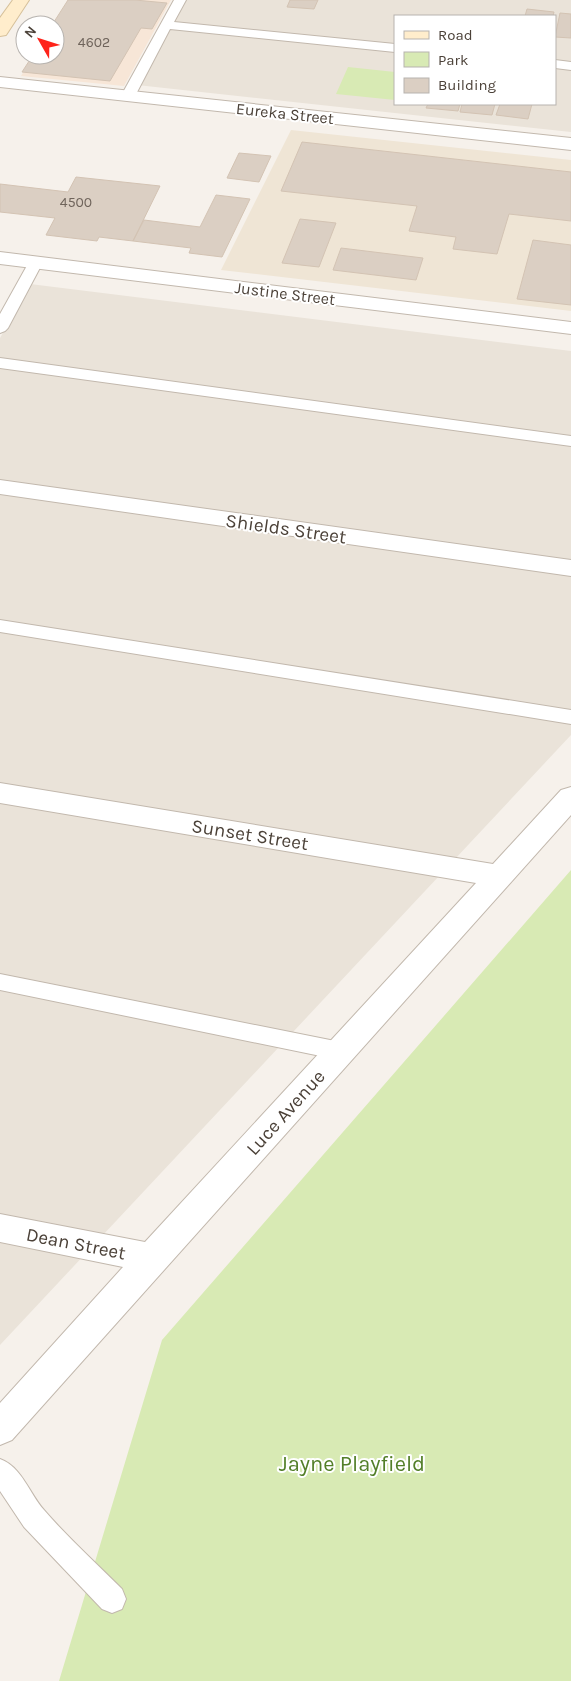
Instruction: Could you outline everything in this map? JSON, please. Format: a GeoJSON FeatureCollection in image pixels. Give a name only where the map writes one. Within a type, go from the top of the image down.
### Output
{"type":"FeatureCollection","features":[{"type":"Feature","properties":{"kind":"main road"},"geometry":{"type":"LineString","coordinates":[[0,32],[21,0]]}},
{"type":"Feature","properties":{"kind":"street","name":"Eureka Street"},"geometry":{"type":"LineString","coordinates":[[0,82],[571,144]]}},
{"type":"Feature","properties":{"kind":"street","name":"Justine Street"},"geometry":{"type":"LineString","coordinates":[[0,258],[571,328]]}},
{"type":"Feature","properties":{"kind":"street","name":"Shields Street"},"geometry":{"type":"LineString","coordinates":[[0,487],[571,568]]}},
{"type":"Feature","properties":{"kind":"street","name":"Sunset Street"},"geometry":{"type":"LineString","coordinates":[[0,793],[500,876]]}},
{"type":"Feature","properties":{"kind":"street","name":"Luce Avenue"},"geometry":{"type":"LineString","coordinates":[[0,1428],[571,797]]}},
{"type":"Feature","properties":{"kind":"street","name":"Dean Street"},"geometry":{"type":"LineString","coordinates":[[0,1228],[152,1258]]}},
{"type":"Feature","properties":{"kind":"lane"},"geometry":{"type":"LineString","coordinates":[[128,96],[180,0]]}},
{"type":"Feature","properties":{"kind":"lane"},"geometry":{"type":"LineString","coordinates":[[167,25],[394,48]]}},
{"type":"Feature","properties":{"kind":"lane"},"geometry":{"type":"LineString","coordinates":[[556,64],[571,66]]}},
{"type":"Feature","properties":{"kind":"lane"},"geometry":{"type":"LineString","coordinates":[[0,328],[36,262]]}},
{"type":"Feature","properties":{"kind":"lane"},"geometry":{"type":"LineString","coordinates":[[0,363],[571,441]]}},
{"type":"Feature","properties":{"kind":"lane"},"geometry":{"type":"LineString","coordinates":[[0,626],[571,717]]}},
{"type":"Feature","properties":{"kind":"lane"},"geometry":{"type":"LineString","coordinates":[[0,982],[340,1051]]}},
{"type":"Feature","properties":{"kind":"lane"},"geometry":{"type":"LineString","coordinates":[[0,1471],[12,1485],[33,1518],[112,1599]]}},
{"type":"Feature","properties":{"kind":"shaded area"},"geometry":{"type":"Polygon","coordinates":[[[68,0],[171,0],[124,86],[21,76],[28,65],[65,65],[65,15],[60,15],[68,0]]]}},
{"type":"Feature","properties":{"kind":"shaded area"},"geometry":{"type":"Polygon","coordinates":[[[184,0],[571,0],[571,132],[137,85],[184,0]]]}},
{"type":"Feature","properties":{"kind":"shaded area"},"geometry":{"type":"Polygon","coordinates":[[[291,130],[571,160],[571,311],[221,270],[291,130]]]}},
{"type":"Feature","properties":{"kind":"shaded area"},"geometry":{"type":"Polygon","coordinates":[[[30,284],[571,351],[571,735],[0,1345],[0,338],[30,284]]]}},
{"type":"Feature","properties":{"kind":"green space"},"geometry":{"type":"Polygon","coordinates":[[[348,67],[394,72],[394,100],[336,94],[348,67]]]}},
{"type":"Feature","properties":{"kind":"green space","name":"Jayne Playfield"},"geometry":{"type":"Polygon","coordinates":[[[571,870],[571,1681],[59,1681],[162,1340],[571,870]]]}},
{"type":"Feature","properties":{"kind":"building"},"geometry":{"type":"Polygon","coordinates":[[[68,0],[135,0],[167,3],[152,29],[141,28],[110,81],[22,72],[27,65],[65,65],[65,15],[58,15],[68,0]]]}},
{"type":"Feature","properties":{"kind":"building"},"geometry":{"type":"Polygon","coordinates":[[[290,0],[318,0],[314,9],[287,7],[290,0]]]}},
{"type":"Feature","properties":{"kind":"building"},"geometry":{"type":"Polygon","coordinates":[[[527,9],[554,12],[553,15],[525,15],[527,9]]]}},
{"type":"Feature","properties":{"kind":"building"},"geometry":{"type":"Polygon","coordinates":[[[560,13],[571,14],[571,38],[556,37],[560,13]]]}},
{"type":"Feature","properties":{"kind":"building"},"geometry":{"type":"Polygon","coordinates":[[[428,105],[460,105],[458,111],[426,108],[428,105]]]}},
{"type":"Feature","properties":{"kind":"building"},"geometry":{"type":"Polygon","coordinates":[[[462,105],[495,105],[492,115],[460,112],[462,105]]]}},
{"type":"Feature","properties":{"kind":"building"},"geometry":{"type":"Polygon","coordinates":[[[500,105],[532,105],[528,119],[496,115],[500,105]]]}},
{"type":"Feature","properties":{"kind":"building"},"geometry":{"type":"Polygon","coordinates":[[[302,142],[571,172],[571,221],[509,214],[497,254],[453,249],[456,237],[409,231],[417,206],[281,191],[302,142]]]}},
{"type":"Feature","properties":{"kind":"building"},"geometry":{"type":"Polygon","coordinates":[[[239,153],[271,156],[259,182],[227,178],[239,153]]]}},
{"type":"Feature","properties":{"kind":"building"},"geometry":{"type":"Polygon","coordinates":[[[76,177],[160,186],[133,241],[99,237],[97,241],[46,235],[55,218],[0,212],[0,184],[68,192],[76,177]]]}},
{"type":"Feature","properties":{"kind":"building"},"geometry":{"type":"Polygon","coordinates":[[[216,195],[250,199],[222,257],[189,253],[191,248],[133,241],[144,220],[200,227],[216,195]]]}},
{"type":"Feature","properties":{"kind":"building"},"geometry":{"type":"Polygon","coordinates":[[[300,219],[336,223],[319,267],[282,263],[300,219]]]}},
{"type":"Feature","properties":{"kind":"building"},"geometry":{"type":"Polygon","coordinates":[[[533,240],[571,245],[571,305],[517,299],[533,240]]]}},
{"type":"Feature","properties":{"kind":"building"},"geometry":{"type":"Polygon","coordinates":[[[341,248],[423,258],[416,280],[333,270],[341,248]]]}}]}
